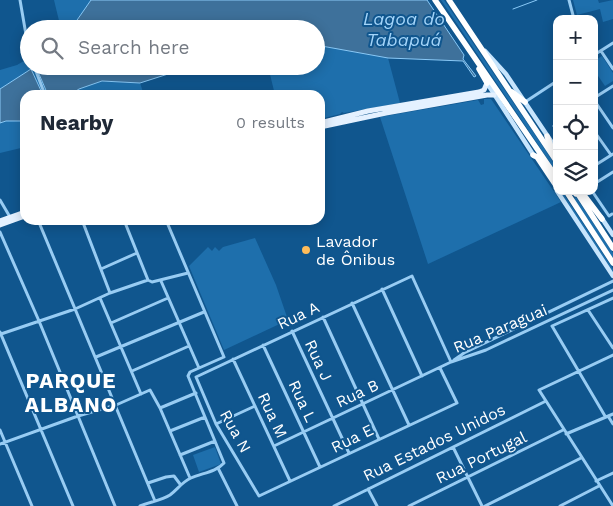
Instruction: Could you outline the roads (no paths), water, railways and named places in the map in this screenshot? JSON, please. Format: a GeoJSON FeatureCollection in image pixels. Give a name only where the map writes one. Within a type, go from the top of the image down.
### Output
{"type":"FeatureCollection","features":[{"type":"Feature","properties":{"kind":"highway"},"geometry":{"type":"LineString","coordinates":[[435,0],[553,172]]}},
{"type":"Feature","properties":{"kind":"highway"},"geometry":{"type":"LineString","coordinates":[[449,0],[480,44],[553,158]]}},
{"type":"Feature","properties":{"kind":"highway"},"geometry":{"type":"LineString","coordinates":[[467,48],[488,83]]}},
{"type":"Feature","properties":{"kind":"highway"},"geometry":{"type":"LineString","coordinates":[[506,87],[525,102]]}},
{"type":"Feature","properties":{"kind":"highway"},"geometry":{"type":"LineString","coordinates":[[547,136],[553,153]]}},
{"type":"Feature","properties":{"kind":"highway"},"geometry":{"type":"LineString","coordinates":[[533,155],[537,157],[553,183]]}},
{"type":"Feature","properties":{"kind":"highway"},"geometry":{"type":"LineString","coordinates":[[568,195],[613,263]]}},
{"type":"Feature","properties":{"kind":"highway"},"geometry":{"type":"LineString","coordinates":[[570,198],[573,195]]}},
{"type":"Feature","properties":{"kind":"highway"},"geometry":{"type":"LineString","coordinates":[[578,195],[613,248]]}},
{"type":"Feature","properties":{"kind":"highway"},"geometry":{"type":"LineString","coordinates":[[584,195],[602,219]]}},
{"type":"Feature","properties":{"kind":"main road"},"geometry":{"type":"LineString","coordinates":[[480,44],[506,74],[553,144]]}},
{"type":"Feature","properties":{"kind":"main road"},"geometry":{"type":"LineString","coordinates":[[479,94],[488,83]]}},
{"type":"Feature","properties":{"kind":"main road"},"geometry":{"type":"LineString","coordinates":[[488,83],[494,96],[533,155]]}},
{"type":"Feature","properties":{"kind":"main road"},"geometry":{"type":"LineString","coordinates":[[325,127],[348,120],[479,94],[494,96]]}},
{"type":"Feature","properties":{"kind":"main road"},"geometry":{"type":"LineString","coordinates":[[325,122],[360,113],[424,104]]}},
{"type":"Feature","properties":{"kind":"main road"},"geometry":{"type":"LineString","coordinates":[[560,195],[613,276]]}},
{"type":"Feature","properties":{"kind":"main road"},"geometry":{"type":"LineString","coordinates":[[587,195],[613,235]]}},
{"type":"Feature","properties":{"kind":"main road"},"geometry":{"type":"LineString","coordinates":[[0,223],[20,214]]}},
{"type":"Feature","properties":{"kind":"main road"},"geometry":{"type":"LineString","coordinates":[[0,223],[20,217]]}},
{"type":"Feature","properties":{"kind":"street"},"geometry":{"type":"LineString","coordinates":[[20,0],[23,20]]}},
{"type":"Feature","properties":{"kind":"street"},"geometry":{"type":"LineString","coordinates":[[569,0],[573,15]]}},
{"type":"Feature","properties":{"kind":"street"},"geometry":{"type":"LineString","coordinates":[[598,53],[613,42]]}},
{"type":"Feature","properties":{"kind":"street"},"geometry":{"type":"LineString","coordinates":[[601,51],[613,69]]}},
{"type":"Feature","properties":{"kind":"street"},"geometry":{"type":"LineString","coordinates":[[37,75],[43,90]]}},
{"type":"Feature","properties":{"kind":"street"},"geometry":{"type":"LineString","coordinates":[[525,102],[553,84]]}},
{"type":"Feature","properties":{"kind":"street"},"geometry":{"type":"LineString","coordinates":[[598,96],[613,86]]}},
{"type":"Feature","properties":{"kind":"street"},"geometry":{"type":"LineString","coordinates":[[598,105],[613,128]]}},
{"type":"Feature","properties":{"kind":"street"},"geometry":{"type":"LineString","coordinates":[[598,136],[612,155],[598,164]]}},
{"type":"Feature","properties":{"kind":"street"},"geometry":{"type":"LineString","coordinates":[[598,181],[613,172]]}},
{"type":"Feature","properties":{"kind":"street"},"geometry":{"type":"LineString","coordinates":[[595,195],[609,216],[613,214]]}},
{"type":"Feature","properties":{"kind":"street"},"geometry":{"type":"LineString","coordinates":[[0,200],[10,217]]}},
{"type":"Feature","properties":{"kind":"street"},"geometry":{"type":"LineString","coordinates":[[40,225],[155,500]]}},
{"type":"Feature","properties":{"kind":"street"},"geometry":{"type":"LineString","coordinates":[[84,225],[110,293]]}},
{"type":"Feature","properties":{"kind":"street"},"geometry":{"type":"LineString","coordinates":[[126,225],[148,280]]}},
{"type":"Feature","properties":{"kind":"street"},"geometry":{"type":"LineString","coordinates":[[140,506],[172,494],[180,484],[190,478],[218,468],[224,462],[188,376],[190,372],[224,357],[168,225]]}},
{"type":"Feature","properties":{"kind":"street"},"geometry":{"type":"LineString","coordinates":[[0,232],[39,321],[115,506]]}},
{"type":"Feature","properties":{"kind":"street"},"geometry":{"type":"LineString","coordinates":[[101,269],[137,253]]}},
{"type":"Feature","properties":{"kind":"street"},"geometry":{"type":"LineString","coordinates":[[73,506],[0,333],[76,309],[110,293],[148,280],[152,282],[161,281],[188,273]]}},
{"type":"Feature","properties":{"kind":"street","name":"Rua A"},"geometry":{"type":"LineString","coordinates":[[196,377],[412,276],[451,362]]}},
{"type":"Feature","properties":{"kind":"street"},"geometry":{"type":"LineString","coordinates":[[161,281],[199,368]]}},
{"type":"Feature","properties":{"kind":"street","name":"Rua Paraguai"},"geometry":{"type":"LineString","coordinates":[[451,362],[464,352],[613,281]]}},
{"type":"Feature","properties":{"kind":"street"},"geometry":{"type":"LineString","coordinates":[[382,290],[422,376]]}},
{"type":"Feature","properties":{"kind":"street","name":"Rua Paraguai"},"geometry":{"type":"LineString","coordinates":[[451,362],[486,350],[613,290]]}},
{"type":"Feature","properties":{"kind":"street"},"geometry":{"type":"LineString","coordinates":[[100,298],[141,394]]}},
{"type":"Feature","properties":{"kind":"street"},"geometry":{"type":"LineString","coordinates":[[111,323],[168,298]]}},
{"type":"Feature","properties":{"kind":"street"},"geometry":{"type":"LineString","coordinates":[[613,298],[552,326],[606,416],[613,424]]}},
{"type":"Feature","properties":{"kind":"street"},"geometry":{"type":"LineString","coordinates":[[352,303],[408,425]]}},
{"type":"Feature","properties":{"kind":"street"},"geometry":{"type":"LineString","coordinates":[[588,310],[613,348]]}},
{"type":"Feature","properties":{"kind":"street"},"geometry":{"type":"LineString","coordinates":[[96,358],[204,312]]}},
{"type":"Feature","properties":{"kind":"street"},"geometry":{"type":"LineString","coordinates":[[323,317],[379,439]]}},
{"type":"Feature","properties":{"kind":"street","name":"Rua J"},"geometry":{"type":"LineString","coordinates":[[292,331],[350,453]]}},
{"type":"Feature","properties":{"kind":"street","name":"Rua L"},"geometry":{"type":"LineString","coordinates":[[263,345],[320,467]]}},
{"type":"Feature","properties":{"kind":"street"},"geometry":{"type":"LineString","coordinates":[[132,371],[189,346]]}},
{"type":"Feature","properties":{"kind":"street"},"geometry":{"type":"LineString","coordinates":[[613,356],[539,390],[613,506]]}},
{"type":"Feature","properties":{"kind":"street","name":"Rua M"},"geometry":{"type":"LineString","coordinates":[[233,359],[290,481]]}},
{"type":"Feature","properties":{"kind":"street","name":"Rua B"},"geometry":{"type":"LineString","coordinates":[[274,446],[451,362]]}},
{"type":"Feature","properties":{"kind":"street","name":"Rua E"},"geometry":{"type":"LineString","coordinates":[[259,496],[408,425],[457,404],[440,368]]}},
{"type":"Feature","properties":{"kind":"street","name":"Rua N"},"geometry":{"type":"LineString","coordinates":[[196,377],[216,424],[259,496]]}},
{"type":"Feature","properties":{"kind":"street"},"geometry":{"type":"LineString","coordinates":[[0,444],[78,416],[116,405],[150,390],[160,408],[190,478]]}},
{"type":"Feature","properties":{"kind":"street"},"geometry":{"type":"LineString","coordinates":[[160,408],[196,393]]}},
{"type":"Feature","properties":{"kind":"street","name":"Rua Estados Unidos"},"geometry":{"type":"LineString","coordinates":[[334,506],[546,401]]}},
{"type":"Feature","properties":{"kind":"street"},"geometry":{"type":"LineString","coordinates":[[216,424],[255,406]]}},
{"type":"Feature","properties":{"kind":"street"},"geometry":{"type":"LineString","coordinates":[[566,434],[613,414]]}},
{"type":"Feature","properties":{"kind":"street"},"geometry":{"type":"LineString","coordinates":[[170,432],[206,417]]}},
{"type":"Feature","properties":{"kind":"street"},"geometry":{"type":"LineString","coordinates":[[0,430],[32,506]]}},
{"type":"Feature","properties":{"kind":"street","name":"Rua Portugal"},"geometry":{"type":"LineString","coordinates":[[409,506],[563,430]]}},
{"type":"Feature","properties":{"kind":"street"},"geometry":{"type":"LineString","coordinates":[[180,455],[215,441]]}},
{"type":"Feature","properties":{"kind":"street"},"geometry":{"type":"LineString","coordinates":[[453,448],[483,506],[581,458]]}},
{"type":"Feature","properties":{"kind":"street"},"geometry":{"type":"LineString","coordinates":[[218,468],[237,506]]}},
{"type":"Feature","properties":{"kind":"street"},"geometry":{"type":"LineString","coordinates":[[596,481],[613,473]]}},
{"type":"Feature","properties":{"kind":"street"},"geometry":{"type":"LineString","coordinates":[[148,483],[174,476],[180,484]]}},
{"type":"Feature","properties":{"kind":"street"},"geometry":{"type":"LineString","coordinates":[[560,506],[599,486]]}},
{"type":"Feature","properties":{"kind":"street"},"geometry":{"type":"LineString","coordinates":[[368,489],[377,506]]}},
{"type":"Feature","properties":{"kind":"water","name":"Lagoa do Tabapuá"},"geometry":{"type":"Polygon","coordinates":[[[91,0],[427,0],[464,55],[463,59],[476,76],[474,77],[463,61],[388,58],[325,47],[325,20],[77,20],[91,0]]]}},
{"type":"Feature","properties":{"kind":"water"},"geometry":{"type":"Polygon","coordinates":[[[22,75],[34,75],[41,90],[20,90],[20,121],[0,123],[0,89],[22,75]]]}},
{"type":"Feature","properties":{"kind":"water"},"geometry":{"type":"Polygon","coordinates":[[[39,75],[165,75],[140,83],[102,81],[78,90],[46,90],[39,75]]]}},
{"type":"Feature","properties":{"kind":"waterway"},"geometry":{"type":"LineString","coordinates":[[513,9],[537,0]]}},
{"type":"Feature","properties":{"kind":"place","name":"Lavador de Ônibus"},"geometry":{"type":"Point","coordinates":[306,250]}},
{"type":"Feature","properties":{"kind":"district","name":"PARQUE ALBANO"},"geometry":{"type":"Point","coordinates":[71,393]}}]}
